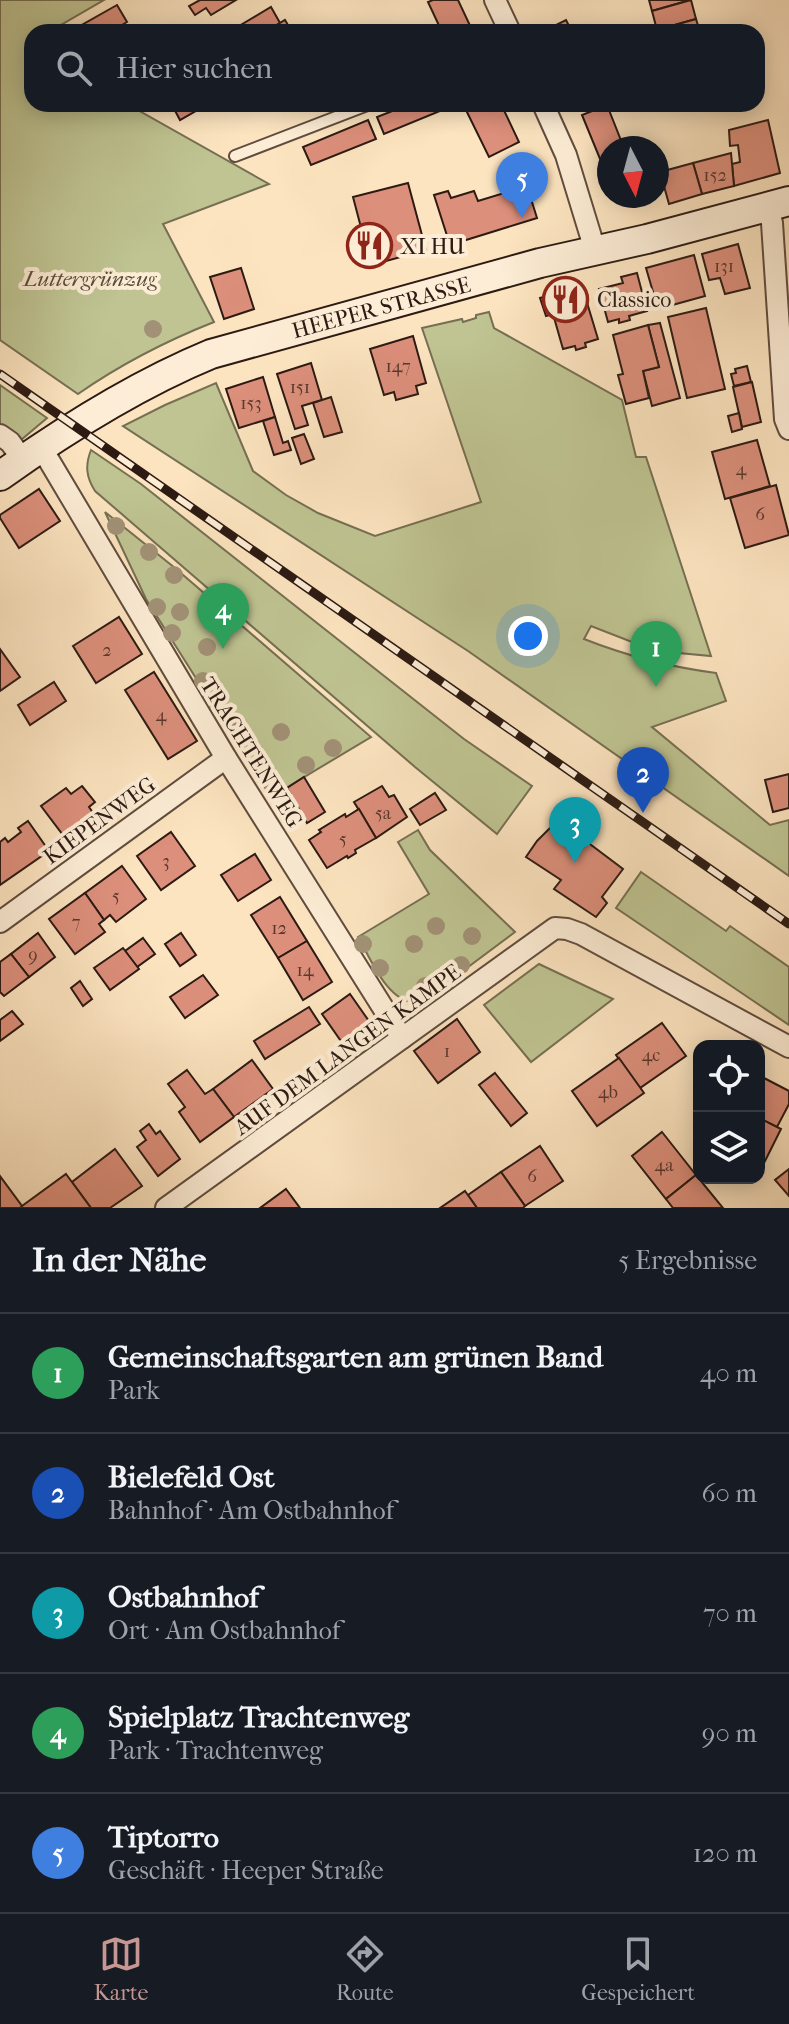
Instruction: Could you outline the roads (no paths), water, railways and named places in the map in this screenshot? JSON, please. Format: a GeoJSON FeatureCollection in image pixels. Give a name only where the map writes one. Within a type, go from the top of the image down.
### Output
{"type":"FeatureCollection","features":[{"type":"Feature","properties":{"kind":"main road","name":"HEEPER STRASSE"},"geometry":{"type":"LineString","coordinates":[[21,461],[120,399],[183,365],[211,354],[778,204]]}},
{"type":"Feature","properties":{"kind":"street"},"geometry":{"type":"LineString","coordinates":[[495,0],[506,24]]}},
{"type":"Feature","properties":{"kind":"street"},"geometry":{"type":"LineString","coordinates":[[547,112],[566,155],[595,250]]}},
{"type":"Feature","properties":{"kind":"street"},"geometry":{"type":"LineString","coordinates":[[778,204],[772,223],[785,419],[789,429]]}},
{"type":"Feature","properties":{"kind":"street","name":"TRACHTENWEG"},"geometry":{"type":"LineString","coordinates":[[0,435],[10,442],[226,758],[402,1038]]}},
{"type":"Feature","properties":{"kind":"street","name":"KIEPENWEG"},"geometry":{"type":"LineString","coordinates":[[0,922],[226,758]]}},
{"type":"Feature","properties":{"kind":"street","name":"AUF DEM LANGEN KAMPE"},"geometry":{"type":"LineString","coordinates":[[166,1208],[555,928],[581,934],[789,1047]]}},
{"type":"Feature","properties":{"kind":"lane"},"geometry":{"type":"LineString","coordinates":[[235,156],[349,112]]}},
{"type":"Feature","properties":{"kind":"railway"},"geometry":{"type":"LineString","coordinates":[[0,374],[789,924]]}},
{"type":"Feature","properties":{"kind":"place","name":"Tiptorro"},"geometry":{"type":"Point","coordinates":[522,218]}},
{"type":"Feature","properties":{"kind":"place","name":"XI HU"},"geometry":{"type":"Point","coordinates":[369,246]}},
{"type":"Feature","properties":{"kind":"place","name":"Classico"},"geometry":{"type":"Point","coordinates":[566,299]}},
{"type":"Feature","properties":{"kind":"place","name":"Spielplatz Trachtenweg"},"geometry":{"type":"Point","coordinates":[223,649]}},
{"type":"Feature","properties":{"kind":"place","name":"Gemeinschaftsgarten am grünen Band"},"geometry":{"type":"Point","coordinates":[656,687]}},
{"type":"Feature","properties":{"kind":"place","name":"Bielefeld Ost"},"geometry":{"type":"Point","coordinates":[643,813]}},
{"type":"Feature","properties":{"kind":"place","name":"Ostbahnhof"},"geometry":{"type":"Point","coordinates":[575,863]}},
{"type":"Feature","properties":{"kind":"park label","name":"Luttergrünzug"},"geometry":{"type":"Point","coordinates":[90,278]}}]}
